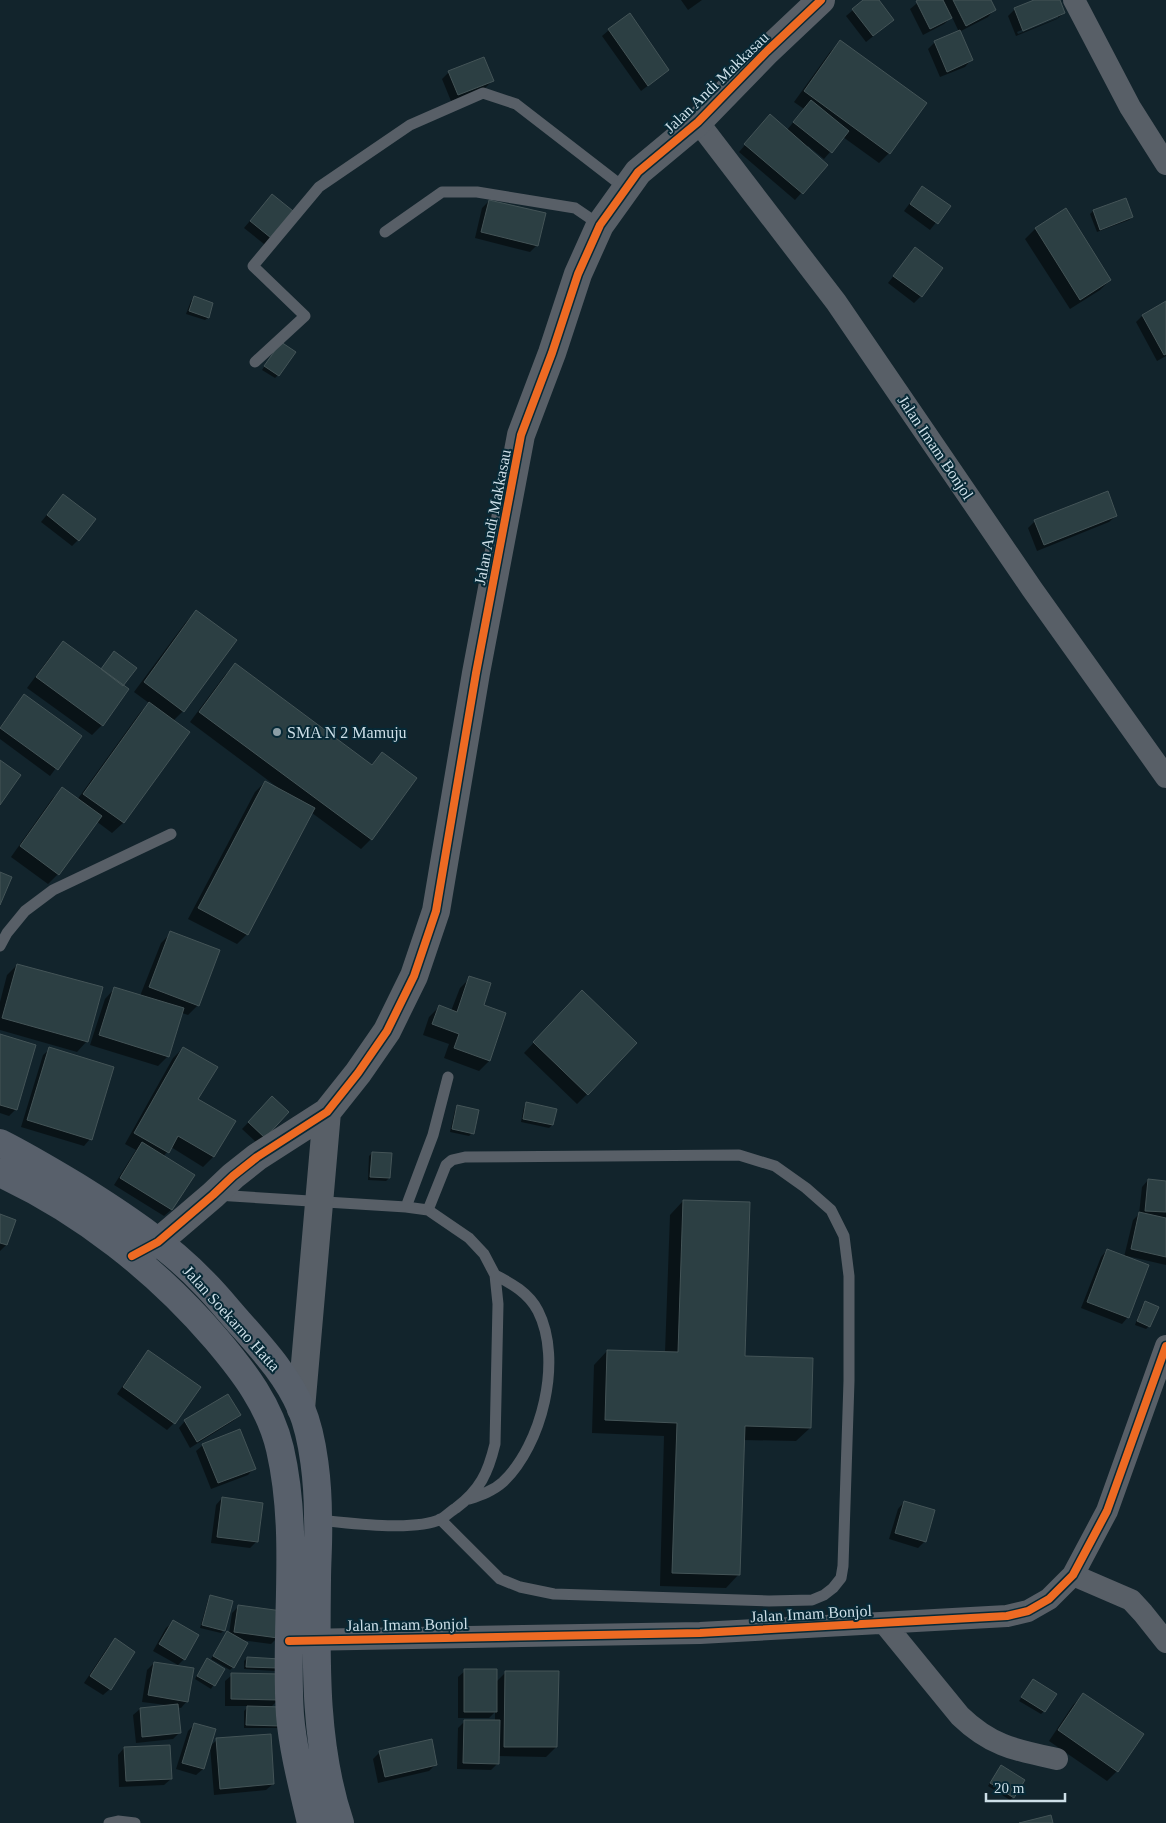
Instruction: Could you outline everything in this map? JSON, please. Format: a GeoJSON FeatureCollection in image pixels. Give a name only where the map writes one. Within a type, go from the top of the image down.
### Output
{"type":"FeatureCollection","features":[{"type":"Feature","properties":{"kind":"main road","name":"Jalan Soekarno Hatta"},"geometry":{"type":"LineString","coordinates":[[0,1144],[46,1168],[116,1211],[158,1242],[204,1283],[265,1353],[284,1377],[301,1409],[313,1457],[319,1520],[319,1712],[325,1766],[340,1823]]}},
{"type":"Feature","properties":{"kind":"main road","name":"Jalan Soekarno Hatta"},"geometry":{"type":"LineString","coordinates":[[0,1173],[92,1226],[132,1256],[172,1290],[232,1357],[258,1393],[270,1418],[280,1450],[288,1501],[290,1716],[298,1769],[310,1823]]}},
{"type":"Feature","properties":{"kind":"street","name":"Jalan Andi Makkasau"},"geometry":{"type":"LineString","coordinates":[[132,1256],[158,1242],[257,1157],[326,1112],[358,1073],[387,1030],[414,976],[436,911],[476,673],[521,435],[552,353],[578,274],[600,224],[638,172],[698,122],[767,51],[821,0]]}},
{"type":"Feature","properties":{"kind":"street"},"geometry":{"type":"LineString","coordinates":[[1074,0],[1130,107],[1166,164]]}},
{"type":"Feature","properties":{"kind":"street","name":"Jalan Imam Bonjol"},"geometry":{"type":"LineString","coordinates":[[698,122],[836,302],[1032,589],[1166,777]]}},
{"type":"Feature","properties":{"kind":"street"},"geometry":{"type":"LineString","coordinates":[[301,1409],[326,1112]]}},
{"type":"Feature","properties":{"kind":"street","name":"Jalan Imam Bonjol"},"geometry":{"type":"LineString","coordinates":[[290,1641],[700,1633],[1007,1616],[1028,1611],[1049,1599],[1073,1575],[1107,1511],[1166,1346]]}},
{"type":"Feature","properties":{"kind":"street"},"geometry":{"type":"LineString","coordinates":[[1073,1575],[1130,1600],[1144,1613],[1166,1642]]}},
{"type":"Feature","properties":{"kind":"street"},"geometry":{"type":"LineString","coordinates":[[884,1623],[972,1728],[1010,1749],[1057,1759]]}},
{"type":"Feature","properties":{"kind":"lane"},"geometry":{"type":"LineString","coordinates":[[255,362],[305,316],[254,266],[319,186],[410,125],[482,93],[516,104],[626,189]]}},
{"type":"Feature","properties":{"kind":"lane"},"geometry":{"type":"LineString","coordinates":[[385,232],[442,192],[477,192],[575,208],[600,224]]}},
{"type":"Feature","properties":{"kind":"lane"},"geometry":{"type":"LineString","coordinates":[[0,946],[7,933],[25,911],[53,890],[171,834]]}},
{"type":"Feature","properties":{"kind":"lane"},"geometry":{"type":"LineString","coordinates":[[406,1207],[433,1135],[448,1077]]}},
{"type":"Feature","properties":{"kind":"lane"},"geometry":{"type":"LineString","coordinates":[[428,1210],[446,1165],[452,1160],[465,1157],[739,1155],[775,1166],[806,1188],[831,1210],[844,1236],[849,1276],[849,1382],[843,1566],[841,1578],[824,1596],[812,1600],[769,1601],[554,1594],[520,1588],[500,1579],[440,1520]]}},
{"type":"Feature","properties":{"kind":"lane"},"geometry":{"type":"LineString","coordinates":[[213,1195],[428,1210],[470,1238],[484,1254],[495,1275],[498,1304],[495,1444],[490,1464],[480,1485],[467,1499],[440,1520],[419,1525],[347,1523],[319,1520]]}},
{"type":"Feature","properties":{"kind":"lane"},"geometry":{"type":"LineString","coordinates":[[467,1499],[486,1493],[501,1483],[514,1470],[537,1430],[544,1405],[548,1370],[547,1338],[538,1309],[526,1294],[513,1284],[495,1275]]}},
{"type":"Feature","properties":{"kind":"lane"},"geometry":{"type":"LineString","coordinates":[[109,1823],[118,1821],[135,1823]]}},
{"type":"Feature","properties":{"kind":"building"},"geometry":{"type":"Polygon","coordinates":[[[863,0],[879,0],[894,20],[873,36],[852,9],[863,0]]]}},
{"type":"Feature","properties":{"kind":"building"},"geometry":{"type":"Polygon","coordinates":[[[943,0],[952,18],[930,29],[916,1],[943,0]]]}},
{"type":"Feature","properties":{"kind":"building"},"geometry":{"type":"Polygon","coordinates":[[[953,0],[991,0],[996,10],[966,26],[953,0]]]}},
{"type":"Feature","properties":{"kind":"building"},"geometry":{"type":"Polygon","coordinates":[[[1034,0],[1060,0],[1065,13],[1023,31],[1014,8],[1034,0]]]}},
{"type":"Feature","properties":{"kind":"building"},"geometry":{"type":"Polygon","coordinates":[[[630,13],[669,70],[648,86],[608,29],[630,13]]]}},
{"type":"Feature","properties":{"kind":"building"},"geometry":{"type":"Polygon","coordinates":[[[960,30],[973,60],[947,72],[934,41],[960,30]]]}},
{"type":"Feature","properties":{"kind":"building"},"geometry":{"type":"Polygon","coordinates":[[[840,40],[927,103],[890,154],[804,91],[840,40]]]}},
{"type":"Feature","properties":{"kind":"building"},"geometry":{"type":"Polygon","coordinates":[[[484,57],[494,81],[458,95],[448,71],[484,57]]]}},
{"type":"Feature","properties":{"kind":"building"},"geometry":{"type":"Polygon","coordinates":[[[811,100],[849,131],[832,153],[793,122],[811,100]]]}},
{"type":"Feature","properties":{"kind":"building"},"geometry":{"type":"Polygon","coordinates":[[[770,114],[828,165],[803,194],[744,144],[770,114]]]}},
{"type":"Feature","properties":{"kind":"building"},"geometry":{"type":"Polygon","coordinates":[[[922,186],[951,206],[938,224],[910,204],[922,186]]]}},
{"type":"Feature","properties":{"kind":"building"},"geometry":{"type":"Polygon","coordinates":[[[272,194],[298,215],[276,242],[250,221],[272,194]]]}},
{"type":"Feature","properties":{"kind":"building"},"geometry":{"type":"Polygon","coordinates":[[[1126,198],[1133,217],[1100,230],[1093,210],[1126,198]]]}},
{"type":"Feature","properties":{"kind":"building"},"geometry":{"type":"Polygon","coordinates":[[[489,200],[546,213],[538,246],[481,232],[489,200]]]}},
{"type":"Feature","properties":{"kind":"building"},"geometry":{"type":"Polygon","coordinates":[[[1066,208],[1111,280],[1080,300],[1035,228],[1066,208]]]}},
{"type":"Feature","properties":{"kind":"building"},"geometry":{"type":"Polygon","coordinates":[[[915,247],[943,268],[922,297],[893,276],[915,247]]]}},
{"type":"Feature","properties":{"kind":"building"},"geometry":{"type":"Polygon","coordinates":[[[194,296],[213,303],[209,318],[189,311],[194,296]]]}},
{"type":"Feature","properties":{"kind":"building"},"geometry":{"type":"Polygon","coordinates":[[[1166,301],[1166,354],[1164,355],[1142,315],[1166,301]]]}},
{"type":"Feature","properties":{"kind":"building"},"geometry":{"type":"Polygon","coordinates":[[[281,342],[296,352],[279,376],[264,366],[281,342]]]}},
{"type":"Feature","properties":{"kind":"building"},"geometry":{"type":"Polygon","coordinates":[[[1108,491],[1117,516],[1044,545],[1034,520],[1108,491]]]}},
{"type":"Feature","properties":{"kind":"building"},"geometry":{"type":"Polygon","coordinates":[[[63,494],[96,519],[79,541],[47,515],[63,494]]]}},
{"type":"Feature","properties":{"kind":"building"},"geometry":{"type":"Polygon","coordinates":[[[196,610],[237,640],[184,712],[144,682],[196,610]]]}},
{"type":"Feature","properties":{"kind":"building"},"geometry":{"type":"Polygon","coordinates":[[[63,641],[129,689],[103,726],[36,677],[63,641]]]}},
{"type":"Feature","properties":{"kind":"building"},"geometry":{"type":"Polygon","coordinates":[[[114,651],[137,668],[123,686],[101,669],[114,651]]]}},
{"type":"Feature","properties":{"kind":"building","name":"SMA N 2 Mamuju"},"geometry":{"type":"Polygon","coordinates":[[[235,663],[372,765],[382,752],[417,778],[372,840],[199,712],[235,663]]]}},
{"type":"Feature","properties":{"kind":"building"},"geometry":{"type":"Polygon","coordinates":[[[24,694],[82,736],[58,770],[0,728],[24,694]]]}},
{"type":"Feature","properties":{"kind":"building"},"geometry":{"type":"Polygon","coordinates":[[[149,702],[190,732],[124,823],[83,794],[149,702]]]}},
{"type":"Feature","properties":{"kind":"building"},"geometry":{"type":"Polygon","coordinates":[[[0,760],[21,775],[0,805],[0,760]]]}},
{"type":"Feature","properties":{"kind":"building"},"geometry":{"type":"Polygon","coordinates":[[[265,781],[315,808],[248,935],[198,908],[265,781]]]}},
{"type":"Feature","properties":{"kind":"building"},"geometry":{"type":"Polygon","coordinates":[[[62,787],[102,816],[59,875],[20,846],[62,787]]]}},
{"type":"Feature","properties":{"kind":"building"},"geometry":{"type":"Polygon","coordinates":[[[0,872],[12,877],[0,905],[0,872]]]}},
{"type":"Feature","properties":{"kind":"building"},"geometry":{"type":"Polygon","coordinates":[[[170,931],[220,950],[199,1006],[149,987],[170,931]]]}},
{"type":"Feature","properties":{"kind":"building"},"geometry":{"type":"Polygon","coordinates":[[[17,964],[103,987],[88,1042],[2,1018],[17,964]]]}},
{"type":"Feature","properties":{"kind":"building"},"geometry":{"type":"Polygon","coordinates":[[[469,976],[491,983],[484,1005],[506,1013],[490,1061],[454,1048],[459,1034],[432,1024],[439,1005],[457,1012],[469,976]]]}},
{"type":"Feature","properties":{"kind":"building"},"geometry":{"type":"Polygon","coordinates":[[[114,987],[184,1008],[169,1057],[99,1035],[114,987]]]}},
{"type":"Feature","properties":{"kind":"building"},"geometry":{"type":"Polygon","coordinates":[[[582,990],[637,1043],[588,1095],[533,1042],[582,990]]]}},
{"type":"Feature","properties":{"kind":"building"},"geometry":{"type":"Polygon","coordinates":[[[0,1034],[36,1045],[17,1110],[0,1105],[0,1034]]]}},
{"type":"Feature","properties":{"kind":"building"},"geometry":{"type":"Polygon","coordinates":[[[49,1047],[114,1067],[92,1140],[27,1120],[49,1047]]]}},
{"type":"Feature","properties":{"kind":"building"},"geometry":{"type":"Polygon","coordinates":[[[183,1047],[218,1067],[198,1099],[236,1121],[214,1157],[178,1136],[169,1153],[134,1133],[183,1047]]]}},
{"type":"Feature","properties":{"kind":"building"},"geometry":{"type":"Polygon","coordinates":[[[272,1096],[289,1112],[265,1138],[248,1122],[272,1096]]]}},
{"type":"Feature","properties":{"kind":"building"},"geometry":{"type":"Polygon","coordinates":[[[526,1102],[557,1109],[553,1125],[523,1119],[526,1102]]]}},
{"type":"Feature","properties":{"kind":"building"},"geometry":{"type":"Polygon","coordinates":[[[457,1105],[479,1110],[474,1134],[452,1129],[457,1105]]]}},
{"type":"Feature","properties":{"kind":"building"},"geometry":{"type":"Polygon","coordinates":[[[142,1142],[195,1175],[172,1210],[120,1178],[142,1142]]]}},
{"type":"Feature","properties":{"kind":"building"},"geometry":{"type":"Polygon","coordinates":[[[372,1152],[392,1153],[390,1178],[370,1177],[372,1152]]]}},
{"type":"Feature","properties":{"kind":"building"},"geometry":{"type":"Polygon","coordinates":[[[1148,1179],[1166,1181],[1166,1212],[1145,1211],[1148,1179]]]}},
{"type":"Feature","properties":{"kind":"building"},"geometry":{"type":"Polygon","coordinates":[[[683,1200],[750,1202],[745,1356],[813,1358],[811,1428],[745,1426],[740,1575],[672,1573],[677,1423],[605,1420],[607,1350],[678,1352],[683,1200]]]}},
{"type":"Feature","properties":{"kind":"building"},"geometry":{"type":"Polygon","coordinates":[[[1139,1212],[1166,1218],[1166,1257],[1131,1249],[1139,1212]]]}},
{"type":"Feature","properties":{"kind":"building"},"geometry":{"type":"Polygon","coordinates":[[[0,1214],[16,1220],[7,1245],[0,1243],[0,1214]]]}},
{"type":"Feature","properties":{"kind":"building"},"geometry":{"type":"Polygon","coordinates":[[[1107,1249],[1149,1265],[1129,1318],[1087,1302],[1107,1249]]]}},
{"type":"Feature","properties":{"kind":"building"},"geometry":{"type":"Polygon","coordinates":[[[1145,1301],[1159,1307],[1150,1327],[1137,1321],[1145,1301]]]}},
{"type":"Feature","properties":{"kind":"building"},"geometry":{"type":"Polygon","coordinates":[[[148,1350],[201,1387],[175,1424],[123,1387],[148,1350]]]}},
{"type":"Feature","properties":{"kind":"building"},"geometry":{"type":"Polygon","coordinates":[[[228,1394],[241,1415],[197,1442],[184,1420],[228,1394]]]}},
{"type":"Feature","properties":{"kind":"building"},"geometry":{"type":"Polygon","coordinates":[[[240,1429],[256,1469],[218,1483],[202,1444],[240,1429]]]}},
{"type":"Feature","properties":{"kind":"building"},"geometry":{"type":"Polygon","coordinates":[[[222,1497],[263,1503],[258,1542],[217,1537],[222,1497]]]}},
{"type":"Feature","properties":{"kind":"building"},"geometry":{"type":"Polygon","coordinates":[[[904,1501],[935,1510],[926,1542],[895,1533],[904,1501]]]}},
{"type":"Feature","properties":{"kind":"building"},"geometry":{"type":"Polygon","coordinates":[[[210,1595],[233,1601],[225,1631],[202,1625],[210,1595]]]}},
{"type":"Feature","properties":{"kind":"building"},"geometry":{"type":"Polygon","coordinates":[[[238,1605],[282,1611],[278,1638],[234,1632],[238,1605]]]}},
{"type":"Feature","properties":{"kind":"building"},"geometry":{"type":"Polygon","coordinates":[[[173,1620],[199,1635],[185,1660],[159,1644],[173,1620]]]}},
{"type":"Feature","properties":{"kind":"building"},"geometry":{"type":"Polygon","coordinates":[[[227,1631],[248,1643],[234,1668],[213,1656],[227,1631]]]}},
{"type":"Feature","properties":{"kind":"building"},"geometry":{"type":"Polygon","coordinates":[[[115,1638],[135,1652],[111,1690],[90,1676],[115,1638]]]}},
{"type":"Feature","properties":{"kind":"building"},"geometry":{"type":"Polygon","coordinates":[[[247,1657],[280,1659],[279,1668],[246,1667],[247,1657]]]}},
{"type":"Feature","properties":{"kind":"building"},"geometry":{"type":"Polygon","coordinates":[[[207,1658],[225,1669],[215,1686],[197,1676],[207,1658]]]}},
{"type":"Feature","properties":{"kind":"building"},"geometry":{"type":"Polygon","coordinates":[[[154,1662],[194,1668],[188,1702],[148,1695],[154,1662]]]}},
{"type":"Feature","properties":{"kind":"building"},"geometry":{"type":"Polygon","coordinates":[[[464,1669],[497,1669],[497,1712],[464,1712],[464,1669]]]}},
{"type":"Feature","properties":{"kind":"building"},"geometry":{"type":"Polygon","coordinates":[[[505,1671],[559,1671],[557,1747],[504,1747],[505,1671]]]}},
{"type":"Feature","properties":{"kind":"building"},"geometry":{"type":"Polygon","coordinates":[[[231,1673],[280,1674],[279,1700],[231,1699],[231,1673]]]}},
{"type":"Feature","properties":{"kind":"building"},"geometry":{"type":"Polygon","coordinates":[[[1033,1679],[1057,1694],[1045,1712],[1021,1697],[1033,1679]]]}},
{"type":"Feature","properties":{"kind":"building"},"geometry":{"type":"Polygon","coordinates":[[[1083,1693],[1144,1734],[1118,1772],[1058,1730],[1083,1693]]]}},
{"type":"Feature","properties":{"kind":"building"},"geometry":{"type":"Polygon","coordinates":[[[178,1704],[181,1733],[142,1737],[140,1708],[178,1704]]]}},
{"type":"Feature","properties":{"kind":"building"},"geometry":{"type":"Polygon","coordinates":[[[247,1706],[282,1707],[281,1726],[246,1725],[247,1706]]]}},
{"type":"Feature","properties":{"kind":"building"},"geometry":{"type":"Polygon","coordinates":[[[464,1720],[500,1720],[499,1764],[463,1763],[464,1720]]]}},
{"type":"Feature","properties":{"kind":"building"},"geometry":{"type":"Polygon","coordinates":[[[194,1723],[216,1729],[204,1769],[182,1763],[194,1723]]]}},
{"type":"Feature","properties":{"kind":"building"},"geometry":{"type":"Polygon","coordinates":[[[271,1734],[274,1784],[220,1789],[216,1738],[271,1734]]]}},
{"type":"Feature","properties":{"kind":"building"},"geometry":{"type":"Polygon","coordinates":[[[432,1739],[437,1765],[385,1777],[379,1751],[432,1739]]]}},
{"type":"Feature","properties":{"kind":"building"},"geometry":{"type":"Polygon","coordinates":[[[170,1745],[172,1779],[126,1781],[124,1747],[170,1745]]]}},
{"type":"Feature","properties":{"kind":"building"},"geometry":{"type":"Polygon","coordinates":[[[1001,1765],[1025,1780],[1014,1798],[990,1783],[1001,1765]]]}},
{"type":"Feature","properties":{"kind":"building"},"geometry":{"type":"Polygon","coordinates":[[[1051,1815],[1053,1823],[1019,1823],[1051,1815]]]}},
{"type":"Feature","properties":{"kind":"cycle path"},"geometry":{"type":"LineString","coordinates":[[132,1256],[158,1242],[257,1157],[327,1112],[358,1073],[387,1031],[414,976],[436,911],[476,673],[521,435],[552,353],[578,274],[600,225],[638,172],[698,122],[767,51],[821,0]]}},
{"type":"Feature","properties":{"kind":"cycle path"},"geometry":{"type":"LineString","coordinates":[[289,1641],[700,1633],[1007,1616],[1028,1611],[1049,1599],[1073,1575],[1107,1511],[1166,1346]]}},
{"type":"Feature","properties":{"kind":"place","name":"SMA N 2 Mamuju"},"geometry":{"type":"Point","coordinates":[277,732]}}]}
